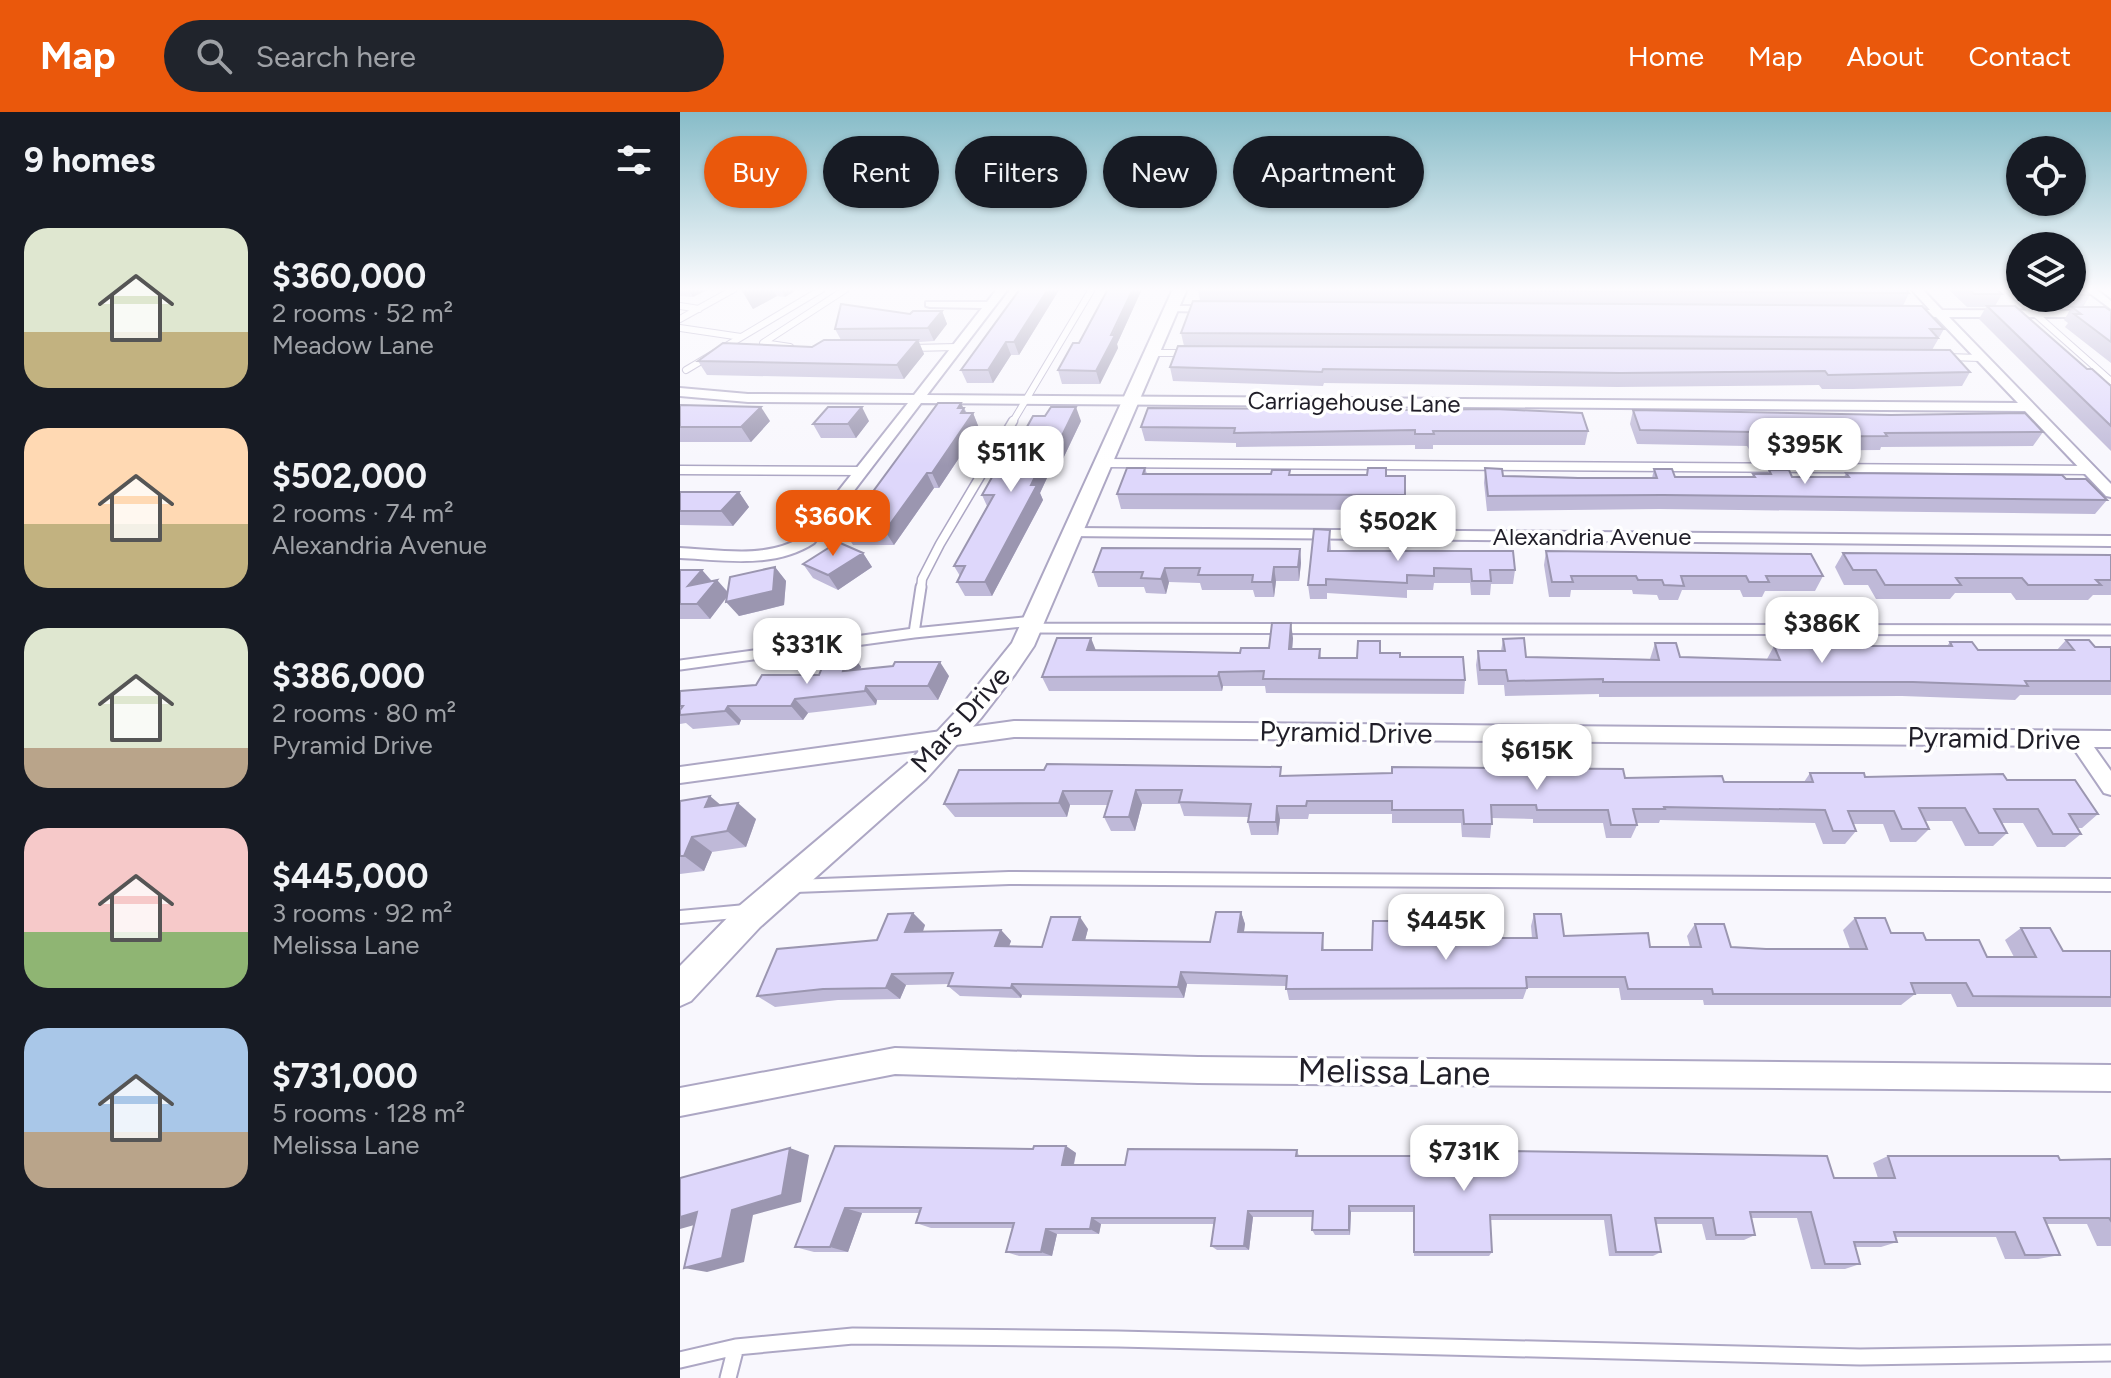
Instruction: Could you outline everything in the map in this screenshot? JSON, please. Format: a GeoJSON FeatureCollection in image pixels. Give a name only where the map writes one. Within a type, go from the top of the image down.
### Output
{"type":"FeatureCollection","features":[{"type":"Feature","properties":{"kind":"street"},"geometry":{"type":"LineString","coordinates":[[680,553],[777,554],[797,550],[957,348]]}},
{"type":"Feature","properties":{"kind":"street","name":"Mars Drive"},"geometry":{"type":"LineString","coordinates":[[680,990],[696,968],[781,887],[876,808],[952,735],[997,683],[1032,624],[1154,348]]}},
{"type":"Feature","properties":{"kind":"street"},"geometry":{"type":"LineString","coordinates":[[1972,348],[2111,493]]}},
{"type":"Feature","properties":{"kind":"street","name":"Carriagehouse Lane"},"geometry":{"type":"LineString","coordinates":[[680,392],[748,398],[2028,407]]}},
{"type":"Feature","properties":{"kind":"street","name":"Alexandria Avenue"},"geometry":{"type":"LineString","coordinates":[[1073,533],[2111,541]]}},
{"type":"Feature","properties":{"kind":"street","name":"Pyramid Drive"},"geometry":{"type":"LineString","coordinates":[[680,775],[952,735],[1014,729],[2111,739]]}},
{"type":"Feature","properties":{"kind":"street"},"geometry":{"type":"LineString","coordinates":[[2078,739],[2111,787]]}},
{"type":"Feature","properties":{"kind":"street","name":"Melissa Lane"},"geometry":{"type":"LineString","coordinates":[[680,1102],[895,1061],[1198,1070],[2111,1078]]}},
{"type":"Feature","properties":{"kind":"lane"},"geometry":{"type":"LineString","coordinates":[[686,370],[723,348]]}},
{"type":"Feature","properties":{"kind":"lane"},"geometry":{"type":"LineString","coordinates":[[914,633],[922,579],[1057,348]]}},
{"type":"Feature","properties":{"kind":"lane"},"geometry":{"type":"LineString","coordinates":[[2074,348],[2111,381]]}},
{"type":"Feature","properties":{"kind":"lane"},"geometry":{"type":"LineString","coordinates":[[1152,353],[1200,353]]}},
{"type":"Feature","properties":{"kind":"lane"},"geometry":{"type":"LineString","coordinates":[[1933,357],[1981,358]]}},
{"type":"Feature","properties":{"kind":"lane"},"geometry":{"type":"LineString","coordinates":[[1104,463],[2088,470]]}},
{"type":"Feature","properties":{"kind":"lane"},"geometry":{"type":"LineString","coordinates":[[680,470],[862,471]]}},
{"type":"Feature","properties":{"kind":"lane"},"geometry":{"type":"LineString","coordinates":[[680,665],[914,633],[1032,624],[2111,630]]}},
{"type":"Feature","properties":{"kind":"lane"},"geometry":{"type":"LineString","coordinates":[[781,887],[1009,878],[2111,885]]}},
{"type":"Feature","properties":{"kind":"lane"},"geometry":{"type":"LineString","coordinates":[[680,917],[757,910]]}},
{"type":"Feature","properties":{"kind":"lane"},"geometry":{"type":"LineString","coordinates":[[680,1360],[736,1347],[868,1336],[1242,1341],[1860,1357],[2111,1353]]}},
{"type":"Feature","properties":{"kind":"lane"},"geometry":{"type":"LineString","coordinates":[[728,1378],[736,1347]]}},
{"type":"Feature","properties":{"kind":"building"},"geometry":{"type":"Polygon","coordinates":[[[716,348],[911,348],[897,365],[698,361],[716,348]]]}},
{"type":"Feature","properties":{"kind":"building"},"geometry":{"type":"Polygon","coordinates":[[[977,348],[1002,348],[988,370],[961,370],[977,348]]]}},
{"type":"Feature","properties":{"kind":"building"},"geometry":{"type":"Polygon","coordinates":[[[1070,348],[1108,348],[1096,371],[1058,370],[1070,348]]]}},
{"type":"Feature","properties":{"kind":"building"},"geometry":{"type":"Polygon","coordinates":[[[1177,348],[1950,350],[1970,372],[1828,375],[1825,371],[1620,373],[1323,369],[1322,372],[1170,367],[1177,348]]]}},
{"type":"Feature","properties":{"kind":"building"},"geometry":{"type":"Polygon","coordinates":[[[2030,348],[2063,348],[2111,386],[2111,426],[2030,348]]]}},
{"type":"Feature","properties":{"kind":"building"},"geometry":{"type":"Polygon","coordinates":[[[938,403],[961,403],[958,408],[964,408],[961,413],[973,413],[932,473],[927,473],[885,531],[844,531],[938,403]]]}},
{"type":"Feature","properties":{"kind":"building"},"geometry":{"type":"Polygon","coordinates":[[[680,405],[761,407],[741,427],[680,427],[680,405]]]}},
{"type":"Feature","properties":{"kind":"building"},"geometry":{"type":"Polygon","coordinates":[[[828,407],[862,407],[848,424],[813,424],[828,407]]]}},
{"type":"Feature","properties":{"kind":"building"},"geometry":{"type":"Polygon","coordinates":[[[1051,407],[1076,407],[1055,450],[1048,450],[1031,485],[1037,485],[985,582],[957,582],[965,566],[954,566],[994,495],[982,495],[996,470],[1003,470],[1033,416],[1045,416],[1051,407]]]}},
{"type":"Feature","properties":{"kind":"building"},"geometry":{"type":"Polygon","coordinates":[[[1148,408],[1319,411],[1494,409],[1582,413],[1588,431],[1234,433],[1235,428],[1141,427],[1148,408]]]}},
{"type":"Feature","properties":{"kind":"building"},"geometry":{"type":"Polygon","coordinates":[[[1633,410],[1891,415],[2025,413],[2043,432],[1755,437],[1753,432],[1640,430],[1633,410]]]}},
{"type":"Feature","properties":{"kind":"building"},"geometry":{"type":"Polygon","coordinates":[[[1127,468],[1145,468],[1143,474],[1271,474],[1272,470],[1290,470],[1289,475],[1367,475],[1368,468],[1386,468],[1386,476],[1405,476],[1405,495],[1117,494],[1127,468]]]}},
{"type":"Feature","properties":{"kind":"building"},"geometry":{"type":"Polygon","coordinates":[[[1485,468],[1502,469],[1503,476],[1578,478],[1657,478],[1654,469],[1672,469],[1675,477],[1755,477],[1753,474],[1771,474],[1769,470],[1789,470],[1792,477],[1849,477],[1846,473],[2062,475],[2066,479],[2086,479],[2107,500],[1488,496],[1485,468]]]}},
{"type":"Feature","properties":{"kind":"building"},"geometry":{"type":"Polygon","coordinates":[[[680,492],[739,492],[721,511],[680,511],[680,492]]]}},
{"type":"Feature","properties":{"kind":"building"},"geometry":{"type":"Polygon","coordinates":[[[1314,529],[1330,530],[1328,551],[1513,551],[1515,570],[1490,570],[1491,581],[1472,581],[1471,569],[1434,568],[1434,576],[1407,575],[1407,583],[1326,579],[1326,585],[1308,585],[1314,529]]]}},
{"type":"Feature","properties":{"kind":"building"},"geometry":{"type":"Polygon","coordinates":[[[838,542],[863,553],[828,575],[803,564],[838,542]]]}},
{"type":"Feature","properties":{"kind":"building"},"geometry":{"type":"Polygon","coordinates":[[[1102,548],[1300,549],[1298,567],[1274,567],[1272,582],[1252,582],[1253,575],[1198,575],[1200,568],[1165,568],[1161,579],[1141,578],[1143,572],[1093,572],[1102,548]]]}},
{"type":"Feature","properties":{"kind":"building"},"geometry":{"type":"Polygon","coordinates":[[[1546,551],[1811,554],[1823,576],[1766,576],[1769,582],[1749,582],[1746,576],[1681,576],[1684,586],[1664,585],[1662,580],[1638,580],[1636,576],[1571,576],[1573,582],[1552,582],[1546,551]]]}},
{"type":"Feature","properties":{"kind":"building"},"geometry":{"type":"Polygon","coordinates":[[[1843,553],[2111,555],[2111,580],[2096,580],[2101,585],[2028,585],[2022,578],[1956,578],[1961,585],[1885,585],[1876,570],[1853,570],[1843,553]]]}},
{"type":"Feature","properties":{"kind":"building"},"geometry":{"type":"Polygon","coordinates":[[[775,567],[773,591],[726,602],[730,577],[775,567]]]}},
{"type":"Feature","properties":{"kind":"building"},"geometry":{"type":"Polygon","coordinates":[[[680,570],[702,570],[688,586],[717,580],[697,604],[680,604],[680,570]]]}},
{"type":"Feature","properties":{"kind":"building"},"geometry":{"type":"Polygon","coordinates":[[[1272,623],[1291,623],[1289,649],[1320,649],[1319,658],[1357,658],[1358,641],[1380,641],[1380,653],[1400,653],[1400,657],[1463,657],[1465,680],[1263,679],[1264,671],[1219,672],[1218,676],[1042,677],[1057,638],[1091,638],[1087,650],[1240,653],[1241,648],[1269,648],[1272,623]]]}},
{"type":"Feature","properties":{"kind":"building"},"geometry":{"type":"Polygon","coordinates":[[[1524,638],[1526,657],[1659,660],[1655,643],[1676,643],[1680,657],[1780,660],[1774,646],[1952,646],[1950,642],[1972,642],[1978,650],[2074,650],[2066,640],[2089,640],[2095,647],[2111,647],[2111,681],[2025,681],[2028,686],[1913,682],[1603,682],[1603,679],[1508,681],[1506,670],[1480,670],[1478,651],[1505,651],[1503,639],[1524,638]]]}},
{"type":"Feature","properties":{"kind":"building"},"geometry":{"type":"Polygon","coordinates":[[[850,652],[843,671],[893,666],[895,662],[940,662],[928,686],[866,686],[865,691],[795,699],[791,706],[728,706],[725,711],[680,715],[683,706],[680,706],[680,691],[756,685],[762,675],[819,675],[827,655],[850,652]]]}},
{"type":"Feature","properties":{"kind":"building"},"geometry":{"type":"Polygon","coordinates":[[[1047,764],[1281,767],[1280,776],[1392,773],[1392,767],[1623,769],[1625,778],[1722,776],[1724,782],[1813,782],[1810,773],[1864,773],[1865,777],[2003,774],[2007,780],[2075,780],[2098,814],[2069,814],[2081,834],[2053,834],[2038,809],[1994,809],[2007,833],[1979,833],[1965,808],[1919,808],[1929,829],[1902,829],[1894,811],[1848,811],[1856,831],[1833,831],[1825,810],[1633,809],[1637,825],[1611,825],[1608,810],[1537,810],[1536,805],[1491,805],[1492,824],[1464,824],[1463,810],[1392,810],[1392,801],[1307,801],[1306,806],[1277,806],[1276,822],[1248,822],[1251,804],[1179,802],[1182,790],[1136,790],[1129,817],[1104,817],[1112,791],[1063,791],[1059,803],[944,804],[959,770],[1044,770],[1047,764]]]}},
{"type":"Feature","properties":{"kind":"building"},"geometry":{"type":"Polygon","coordinates":[[[710,796],[705,807],[738,803],[727,831],[692,837],[684,856],[680,856],[680,801],[710,796]]]}},
{"type":"Feature","properties":{"kind":"building"},"geometry":{"type":"Polygon","coordinates":[[[1216,912],[1241,912],[1238,932],[1323,933],[1322,950],[1372,950],[1373,921],[1408,921],[1408,944],[1454,944],[1454,938],[1537,938],[1534,914],[1561,914],[1564,936],[1648,933],[1650,947],[1701,947],[1695,924],[1724,924],[1731,947],[1766,949],[1867,949],[1855,918],[1885,918],[1891,933],[1923,933],[1926,940],[1979,940],[1987,957],[2036,957],[2021,928],[2050,928],[2063,951],[2111,951],[2111,997],[1973,996],[1966,983],[1911,983],[1915,994],[1713,994],[1712,989],[1628,989],[1625,977],[1526,977],[1527,988],[1286,989],[1287,976],[1181,972],[1178,987],[948,986],[953,973],[892,974],[886,988],[823,989],[757,996],[777,949],[877,940],[888,914],[913,913],[905,932],[1001,930],[995,946],[1042,947],[1051,917],[1080,917],[1073,940],[1210,942],[1216,912]]]}},
{"type":"Feature","properties":{"kind":"building"},"geometry":{"type":"Polygon","coordinates":[[[835,1146],[1033,1149],[1034,1146],[1066,1146],[1062,1165],[1125,1165],[1128,1149],[1297,1150],[1296,1156],[1413,1156],[1413,1150],[1445,1150],[1446,1169],[1507,1169],[1506,1151],[1827,1156],[1834,1178],[1895,1178],[1888,1156],[2111,1159],[2111,1221],[2109,1218],[2044,1218],[2060,1255],[2025,1255],[2015,1232],[1894,1232],[1897,1242],[1854,1242],[1860,1264],[1825,1264],[1811,1212],[1750,1212],[1755,1235],[1716,1235],[1713,1218],[1655,1218],[1661,1252],[1616,1252],[1611,1215],[1490,1215],[1492,1252],[1414,1252],[1414,1206],[1349,1206],[1349,1230],[1312,1230],[1313,1211],[1248,1211],[1244,1246],[1211,1246],[1215,1218],[1092,1218],[1090,1229],[1046,1229],[1041,1252],[1006,1252],[1014,1223],[916,1223],[921,1208],[845,1208],[830,1247],[795,1247],[835,1146]]]}},
{"type":"Feature","properties":{"kind":"building"},"geometry":{"type":"Polygon","coordinates":[[[790,1148],[782,1195],[732,1210],[722,1258],[684,1268],[697,1212],[680,1217],[680,1178],[790,1148]]]}}]}
